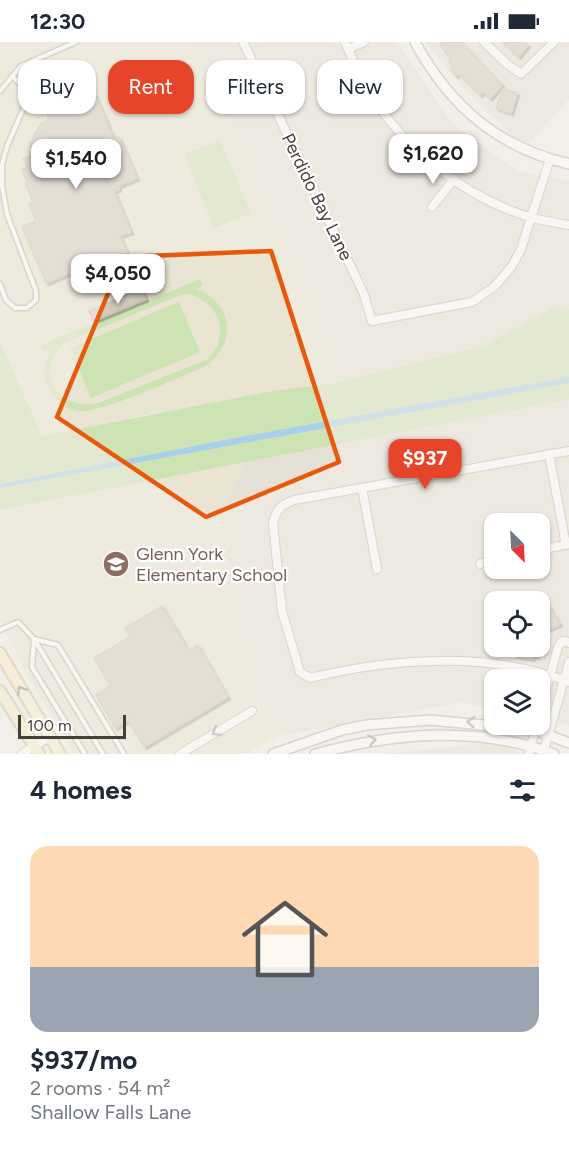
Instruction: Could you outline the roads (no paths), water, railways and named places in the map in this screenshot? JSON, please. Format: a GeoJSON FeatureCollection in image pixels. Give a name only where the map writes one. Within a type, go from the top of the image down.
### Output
{"type":"FeatureCollection","features":[{"type":"Feature","properties":{"kind":"main road"},"geometry":{"type":"LineString","coordinates":[[0,653],[60,754]]}},
{"type":"Feature","properties":{"kind":"main road"},"geometry":{"type":"LineString","coordinates":[[0,691],[37,750]]}},
{"type":"Feature","properties":{"kind":"street","name":"Perdido Bay Lane"},"geometry":{"type":"LineString","coordinates":[[243,42],[363,292],[372,321],[472,302],[495,286],[512,266],[532,218]]}},
{"type":"Feature","properties":{"kind":"street"},"geometry":{"type":"LineString","coordinates":[[364,42],[347,46],[370,93],[395,126],[435,166],[474,192],[532,218],[569,225]]}},
{"type":"Feature","properties":{"kind":"street"},"geometry":{"type":"LineString","coordinates":[[415,42],[430,70],[461,106],[500,136],[549,159],[569,164]]}},
{"type":"Feature","properties":{"kind":"street"},"geometry":{"type":"LineString","coordinates":[[484,42],[507,64],[522,74],[554,42]]}},
{"type":"Feature","properties":{"kind":"street"},"geometry":{"type":"LineString","coordinates":[[532,218],[549,159]]}},
{"type":"Feature","properties":{"kind":"street"},"geometry":{"type":"LineString","coordinates":[[432,207],[454,178]]}},
{"type":"Feature","properties":{"kind":"street"},"geometry":{"type":"LineString","coordinates":[[517,669],[484,663],[411,662],[378,664],[310,678],[300,672],[282,611],[273,523],[276,511],[283,504],[294,500],[569,450]]}},
{"type":"Feature","properties":{"kind":"street"},"geometry":{"type":"LineString","coordinates":[[549,454],[568,544],[550,548]]}},
{"type":"Feature","properties":{"kind":"street"},"geometry":{"type":"LineString","coordinates":[[362,488],[377,568]]}},
{"type":"Feature","properties":{"kind":"street"},"geometry":{"type":"LineString","coordinates":[[480,564],[484,562]]}},
{"type":"Feature","properties":{"kind":"street"},"geometry":{"type":"LineString","coordinates":[[566,681],[550,675],[558,647],[561,642],[569,643]]}},
{"type":"Feature","properties":{"kind":"street"},"geometry":{"type":"LineString","coordinates":[[550,729],[566,681],[569,662]]}},
{"type":"Feature","properties":{"kind":"street"},"geometry":{"type":"LineString","coordinates":[[180,754],[252,711]]}},
{"type":"Feature","properties":{"kind":"street"},"geometry":{"type":"LineString","coordinates":[[273,754],[342,730],[400,722],[484,723]]}},
{"type":"Feature","properties":{"kind":"street"},"geometry":{"type":"LineString","coordinates":[[530,750],[534,735]]}},
{"type":"Feature","properties":{"kind":"street"},"geometry":{"type":"LineString","coordinates":[[544,752],[548,735],[569,743]]}},
{"type":"Feature","properties":{"kind":"street"},"geometry":{"type":"LineString","coordinates":[[315,754],[380,739],[414,736],[475,737],[555,754]]}},
{"type":"Feature","properties":{"kind":"street"},"geometry":{"type":"LineString","coordinates":[[22,754],[37,750],[50,737]]}},
{"type":"Feature","properties":{"kind":"lane"},"geometry":{"type":"LineString","coordinates":[[0,91],[26,64],[76,42]]}},
{"type":"Feature","properties":{"kind":"lane"},"geometry":{"type":"LineString","coordinates":[[0,284],[6,300],[15,308],[27,308],[36,300],[36,291],[10,222],[3,195],[4,156],[10,135],[28,98],[24,88],[12,76]]}},
{"type":"Feature","properties":{"kind":"lane"},"geometry":{"type":"LineString","coordinates":[[0,630],[18,622],[34,639],[103,754]]}},
{"type":"Feature","properties":{"kind":"lane"},"geometry":{"type":"LineString","coordinates":[[34,639],[58,645],[124,754]]}},
{"type":"Feature","properties":{"kind":"lane"},"geometry":{"type":"LineString","coordinates":[[34,639],[32,667],[85,754]]}},
{"type":"Feature","properties":{"kind":"water"},"geometry":{"type":"Polygon","coordinates":[[[569,377],[569,383],[0,488],[0,484],[235,438],[569,377]]]}},
{"type":"Feature","properties":{"kind":"place","name":"Glenn York Elementary School"},"geometry":{"type":"Point","coordinates":[116,564]}}]}
